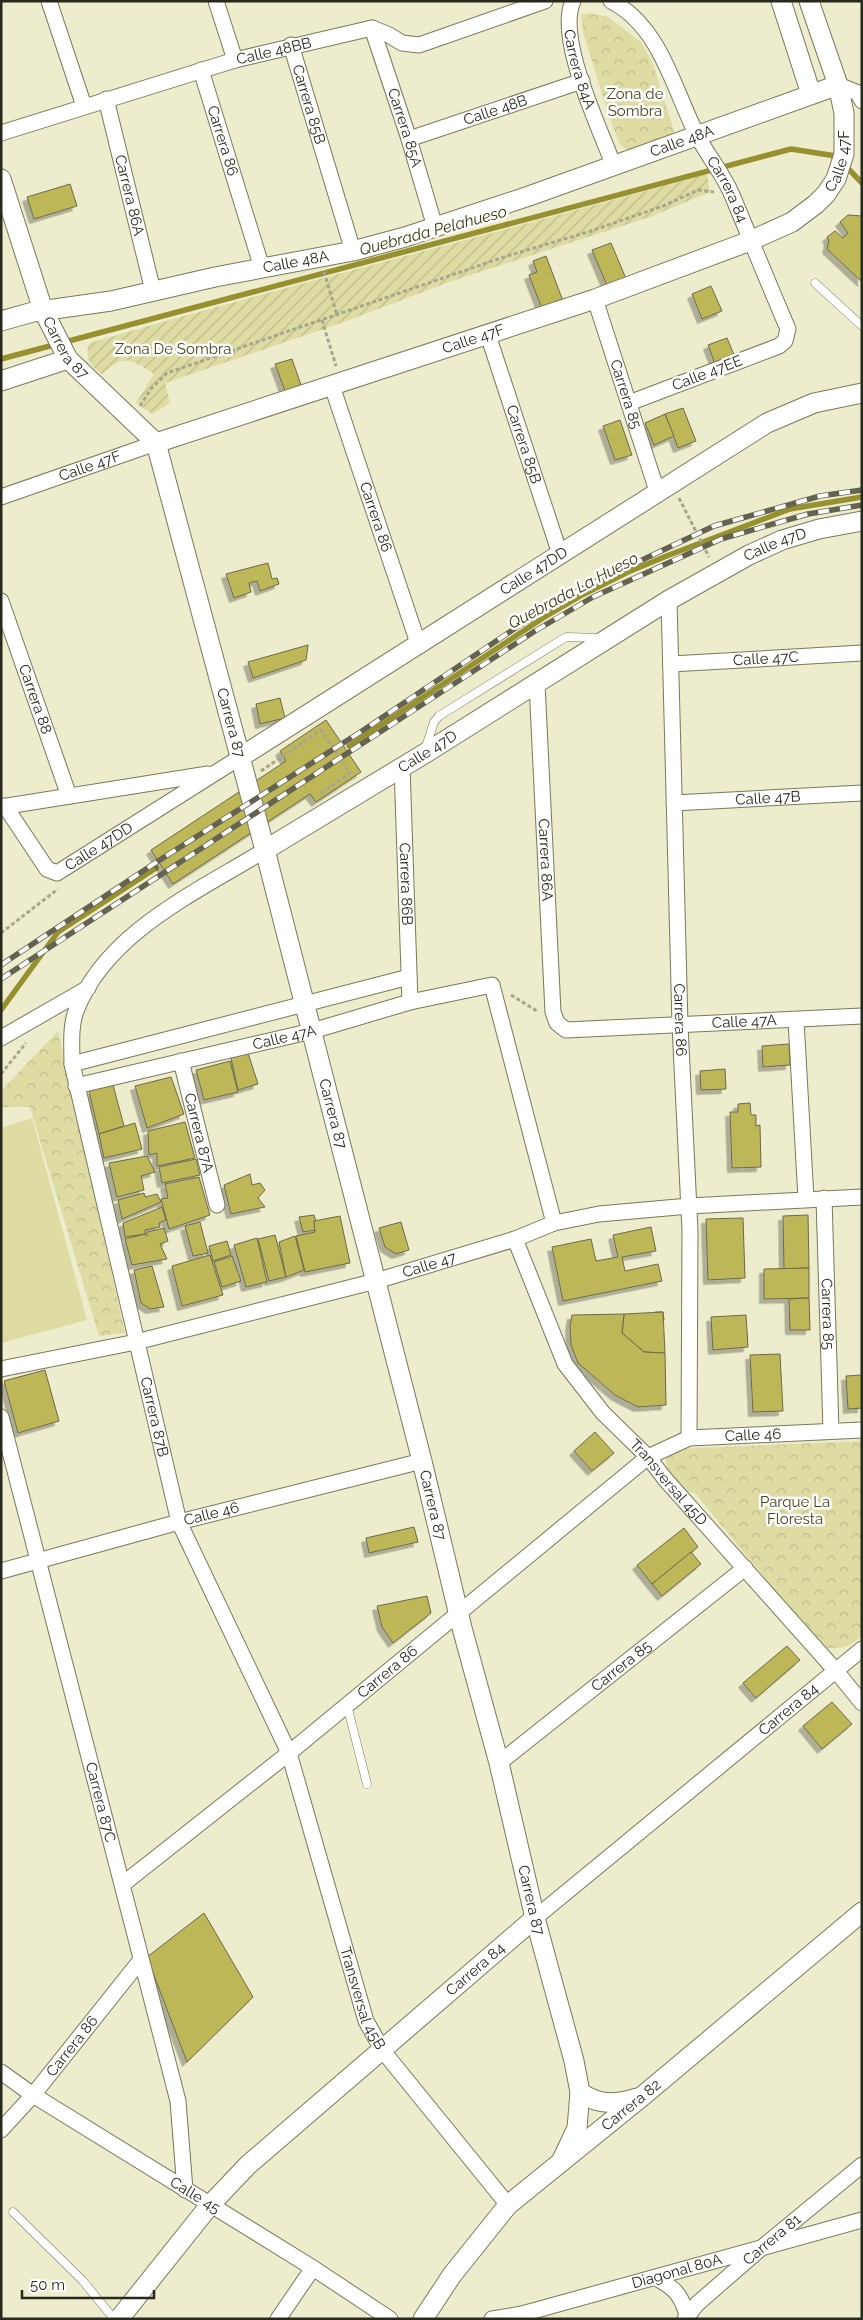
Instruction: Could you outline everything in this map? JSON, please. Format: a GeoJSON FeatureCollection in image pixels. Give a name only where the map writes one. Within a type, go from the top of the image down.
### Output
{"type":"FeatureCollection","features":[{"type":"Feature","properties":{"kind":"street"},"geometry":{"type":"LineString","coordinates":[[49,1],[84,106]]}},
{"type":"Feature","properties":{"kind":"street"},"geometry":{"type":"LineString","coordinates":[[216,1],[235,60]]}},
{"type":"Feature","properties":{"kind":"street"},"geometry":{"type":"LineString","coordinates":[[372,28],[402,43],[419,45],[544,1]]}},
{"type":"Feature","properties":{"kind":"street","name":"Carrera 84A"},"geometry":{"type":"LineString","coordinates":[[573,1],[569,15],[570,37],[582,81],[613,164]]}},
{"type":"Feature","properties":{"kind":"street","name":"Carrera 84"},"geometry":{"type":"LineString","coordinates":[[611,1],[634,18],[649,35],[662,57],[701,141],[731,192],[788,329],[785,341]]}},
{"type":"Feature","properties":{"kind":"street"},"geometry":{"type":"LineString","coordinates":[[781,1],[811,94]]}},
{"type":"Feature","properties":{"kind":"street","name":"Calle 47F"},"geometry":{"type":"LineString","coordinates":[[1,496],[595,298],[750,241],[792,222],[816,204],[833,184],[843,161],[844,113],[838,85],[809,1]]}},
{"type":"Feature","properties":{"kind":"street","name":"Calle 48BB"},"geometry":{"type":"LineString","coordinates":[[1,133],[235,60],[291,45],[372,28]]}},
{"type":"Feature","properties":{"kind":"street","name":"Carrera 85A"},"geometry":{"type":"LineString","coordinates":[[372,28],[409,139],[434,228]]}},
{"type":"Feature","properties":{"kind":"street","name":"Carrera 85B"},"geometry":{"type":"LineString","coordinates":[[291,45],[353,251]]}},
{"type":"Feature","properties":{"kind":"street","name":"Carrera 86"},"geometry":{"type":"LineString","coordinates":[[201,70],[262,268]]}},
{"type":"Feature","properties":{"kind":"street","name":"Calle 48B"},"geometry":{"type":"LineString","coordinates":[[409,139],[582,81]]}},
{"type":"Feature","properties":{"kind":"street"},"geometry":{"type":"LineString","coordinates":[[838,85],[861,95]]}},
{"type":"Feature","properties":{"kind":"street","name":"Calle 48A"},"geometry":{"type":"LineString","coordinates":[[1,321],[46,318],[111,300],[353,251],[434,228],[613,164],[701,141],[811,94],[838,85]]}},
{"type":"Feature","properties":{"kind":"street","name":"Carrera 86A"},"geometry":{"type":"LineString","coordinates":[[106,99],[153,291]]}},
{"type":"Feature","properties":{"kind":"street","name":"Carrera 87"},"geometry":{"type":"LineString","coordinates":[[3,190],[46,318],[65,354],[156,443],[312,1031],[422,1462],[458,1614],[499,1763],[535,1918],[580,2092],[577,2128],[561,2162]]}},
{"type":"Feature","properties":{"kind":"street","name":"Carrera 85"},"geometry":{"type":"LineString","coordinates":[[595,298],[657,491]]}},
{"type":"Feature","properties":{"kind":"street","name":"Carrera 85B"},"geometry":{"type":"LineString","coordinates":[[488,335],[560,554]]}},
{"type":"Feature","properties":{"kind":"street","name":"Calle 47EE"},"geometry":{"type":"LineString","coordinates":[[628,403],[779,346],[785,341]]}},
{"type":"Feature","properties":{"kind":"street"},"geometry":{"type":"LineString","coordinates":[[1,381],[65,354]]}},
{"type":"Feature","properties":{"kind":"street","name":"Carrera 86"},"geometry":{"type":"LineString","coordinates":[[336,385],[419,646]]}},
{"type":"Feature","properties":{"kind":"street","name":"Calle 47DD"},"geometry":{"type":"LineString","coordinates":[[214,773],[3,806],[47,869],[58,873],[214,773],[419,646],[657,491],[767,423],[814,402],[862,393]]}},
{"type":"Feature","properties":{"kind":"street","name":"Calle 47D"},"geometry":{"type":"LineString","coordinates":[[72,1064],[72,1031],[76,1011],[88,988],[117,948],[144,925],[424,754],[669,600],[749,555],[782,540],[820,529],[862,521]]}},
{"type":"Feature","properties":{"kind":"street","name":"Carrera 86"},"geometry":{"type":"LineString","coordinates":[[669,600],[680,1025],[689,1206],[689,1438]]}},
{"type":"Feature","properties":{"kind":"street","name":"Carrera 88"},"geometry":{"type":"LineString","coordinates":[[1,601],[69,796]]}},
{"type":"Feature","properties":{"kind":"street","name":"Calle 47C"},"geometry":{"type":"LineString","coordinates":[[670,664],[862,653]]}},
{"type":"Feature","properties":{"kind":"street","name":"Carrera 86A"},"geometry":{"type":"LineString","coordinates":[[537,684],[553,1012],[561,1027]]}},
{"type":"Feature","properties":{"kind":"street","name":"Carrera 86B"},"geometry":{"type":"LineString","coordinates":[[402,766],[410,1002]]}},
{"type":"Feature","properties":{"kind":"street","name":"Calle 47B"},"geometry":{"type":"LineString","coordinates":[[674,803],[862,793]]}},
{"type":"Feature","properties":{"kind":"street","name":"Calle 47A"},"geometry":{"type":"LineString","coordinates":[[72,1064],[409,977]]}},
{"type":"Feature","properties":{"kind":"street"},"geometry":{"type":"LineString","coordinates":[[492,985],[554,1223]]}},
{"type":"Feature","properties":{"kind":"street","name":"Calle 47A"},"geometry":{"type":"LineString","coordinates":[[76,1086],[312,1031],[410,1002],[492,985]]}},
{"type":"Feature","properties":{"kind":"street"},"geometry":{"type":"LineString","coordinates":[[1,1038],[88,988]]}},
{"type":"Feature","properties":{"kind":"street","name":"Calle 47A"},"geometry":{"type":"LineString","coordinates":[[561,1027],[680,1025],[862,1016]]}},
{"type":"Feature","properties":{"kind":"street"},"geometry":{"type":"LineString","coordinates":[[796,1020],[806,1199]]}},
{"type":"Feature","properties":{"kind":"street","name":"Carrera 87A"},"geometry":{"type":"LineString","coordinates":[[181,1061],[216,1205]]}},
{"type":"Feature","properties":{"kind":"street","name":"Carrera 87B"},"geometry":{"type":"LineString","coordinates":[[72,1064],[179,1522],[289,1753]]}},
{"type":"Feature","properties":{"kind":"street","name":"Calle 47"},"geometry":{"type":"LineString","coordinates":[[1,1369],[136,1342],[376,1281],[516,1239],[554,1223],[599,1214],[689,1206],[862,1197]]}},
{"type":"Feature","properties":{"kind":"street","name":"Carrera 85"},"geometry":{"type":"LineString","coordinates":[[824,1198],[831,1431]]}},
{"type":"Feature","properties":{"kind":"street","name":"Transversal 45D"},"geometry":{"type":"LineString","coordinates":[[516,1239],[566,1364],[603,1413],[648,1457],[665,1480],[836,1671],[862,1703]]}},
{"type":"Feature","properties":{"kind":"street","name":"Carrera 87C"},"geometry":{"type":"LineString","coordinates":[[1,1417],[37,1562],[122,1884],[140,1961],[178,2101],[185,2190]]}},
{"type":"Feature","properties":{"kind":"street","name":"Calle 46"},"geometry":{"type":"LineString","coordinates":[[648,1457],[689,1438],[862,1430]]}},
{"type":"Feature","properties":{"kind":"street","name":"Carrera 86"},"geometry":{"type":"LineString","coordinates":[[122,1884],[347,1706],[648,1457]]}},
{"type":"Feature","properties":{"kind":"street","name":"Calle 46"},"geometry":{"type":"LineString","coordinates":[[1,1571],[179,1522],[422,1462]]}},
{"type":"Feature","properties":{"kind":"street","name":"Carrera 85"},"geometry":{"type":"LineString","coordinates":[[499,1763],[745,1568]]}},
{"type":"Feature","properties":{"kind":"street","name":"Carrera 84"},"geometry":{"type":"LineString","coordinates":[[119,2319],[210,2205],[248,2165],[383,2051],[535,1918],[862,1649]]}},
{"type":"Feature","properties":{"kind":"street","name":"Transversal 45B"},"geometry":{"type":"LineString","coordinates":[[289,1753],[366,2021],[383,2051],[508,2205]]}},
{"type":"Feature","properties":{"kind":"street","name":"Carrera 82"},"geometry":{"type":"LineString","coordinates":[[423,2319],[457,2268],[508,2205],[645,2094],[862,1912]]}},
{"type":"Feature","properties":{"kind":"street","name":"Carrera 86"},"geometry":{"type":"LineString","coordinates":[[1,2130],[33,2095],[140,1961]]}},
{"type":"Feature","properties":{"kind":"street","name":"Calle 45"},"geometry":{"type":"LineString","coordinates":[[1,2072],[33,2095],[313,2268],[390,2319]]}},
{"type":"Feature","properties":{"kind":"street"},"geometry":{"type":"LineString","coordinates":[[580,2092],[591,2100],[611,2103],[629,2100],[645,2094]]}},
{"type":"Feature","properties":{"kind":"street","name":"Carrera 81"},"geometry":{"type":"LineString","coordinates":[[686,2317],[697,2304],[759,2250],[862,2165]]}},
{"type":"Feature","properties":{"kind":"street","name":"Diagonal 80A"},"geometry":{"type":"LineString","coordinates":[[492,2319],[522,2314],[862,2220]]}},
{"type":"Feature","properties":{"kind":"street"},"geometry":{"type":"LineString","coordinates":[[278,2319],[313,2268]]}},
{"type":"Feature","properties":{"kind":"street"},"geometry":{"type":"LineString","coordinates":[[656,2278],[671,2286],[682,2299],[686,2317]]}},
{"type":"Feature","properties":{"kind":"lane"},"geometry":{"type":"LineString","coordinates":[[815,283],[862,326]]}},
{"type":"Feature","properties":{"kind":"lane"},"geometry":{"type":"LineString","coordinates":[[424,754],[434,722],[439,716],[566,637],[609,638]]}},
{"type":"Feature","properties":{"kind":"lane"},"geometry":{"type":"LineString","coordinates":[[347,1706],[367,1784]]}},
{"type":"Feature","properties":{"kind":"lane"},"geometry":{"type":"LineString","coordinates":[[13,2212],[83,2281],[114,2319]]}},
{"type":"Feature","properties":{"kind":"path"},"geometry":{"type":"LineString","coordinates":[[135,412],[151,389],[168,373],[504,257],[663,206],[698,190],[731,192]]}},
{"type":"Feature","properties":{"kind":"path"},"geometry":{"type":"LineString","coordinates":[[323,270],[337,315]]}},
{"type":"Feature","properties":{"kind":"path"},"geometry":{"type":"LineString","coordinates":[[322,320],[336,385]]}},
{"type":"Feature","properties":{"kind":"path"},"geometry":{"type":"LineString","coordinates":[[684,508],[711,561]]}},
{"type":"Feature","properties":{"kind":"path"},"geometry":{"type":"LineString","coordinates":[[246,780],[321,730],[350,773],[313,798]]}},
{"type":"Feature","properties":{"kind":"path"},"geometry":{"type":"LineString","coordinates":[[1,933],[64,884],[58,873]]}},
{"type":"Feature","properties":{"kind":"path"},"geometry":{"type":"LineString","coordinates":[[492,985],[561,1027]]}},
{"type":"Feature","properties":{"kind":"green space","name":"Zona de Sombra"},"geometry":{"type":"Polygon","coordinates":[[[589,13],[608,17],[641,42],[653,64],[675,134],[630,152],[620,145],[583,32],[581,15],[589,13]]]}},
{"type":"Feature","properties":{"kind":"green space","name":"Zona De Sombra"},"geometry":{"type":"Polygon","coordinates":[[[707,174],[710,192],[650,217],[449,282],[344,322],[165,383],[170,403],[152,414],[136,403],[154,374],[128,360],[116,363],[102,374],[89,361],[89,343],[707,174]]]}},
{"type":"Feature","properties":{"kind":"green space"},"geometry":{"type":"Polygon","coordinates":[[[58,1031],[125,1333],[99,1336],[30,1107],[1,1107],[1,1091],[58,1031]]]}},
{"type":"Feature","properties":{"kind":"green space"},"geometry":{"type":"Polygon","coordinates":[[[32,1118],[87,1320],[1,1343],[1,1128],[32,1118]]]}},
{"type":"Feature","properties":{"kind":"green space","name":"Parque La Floresta"},"geometry":{"type":"Polygon","coordinates":[[[862,1441],[862,1636],[843,1647],[821,1647],[695,1493],[680,1491],[667,1469],[666,1458],[674,1449],[862,1441]]]}},
{"type":"Feature","properties":{"kind":"building"},"geometry":{"type":"Polygon","coordinates":[[[70,184],[77,206],[34,219],[27,197],[70,184]]]}},
{"type":"Feature","properties":{"kind":"building"},"geometry":{"type":"Polygon","coordinates":[[[848,215],[862,216],[862,282],[827,249],[829,241],[827,237],[835,231],[843,238],[848,233],[840,222],[848,215]]]}},
{"type":"Feature","properties":{"kind":"building"},"geometry":{"type":"Polygon","coordinates":[[[611,243],[627,281],[608,288],[592,250],[611,243]]]}},
{"type":"Feature","properties":{"kind":"building"},"geometry":{"type":"Polygon","coordinates":[[[546,256],[563,301],[542,309],[529,275],[537,272],[533,261],[546,256]]]}},
{"type":"Feature","properties":{"kind":"building"},"geometry":{"type":"Polygon","coordinates":[[[711,286],[722,311],[702,319],[692,294],[711,286]]]}},
{"type":"Feature","properties":{"kind":"building"},"geometry":{"type":"Polygon","coordinates":[[[727,338],[737,362],[717,369],[708,345],[727,338]]]}},
{"type":"Feature","properties":{"kind":"building"},"geometry":{"type":"Polygon","coordinates":[[[292,359],[301,385],[285,391],[275,364],[292,359]]]}},
{"type":"Feature","properties":{"kind":"building"},"geometry":{"type":"Polygon","coordinates":[[[683,408],[696,441],[678,448],[665,414],[683,408]]]}},
{"type":"Feature","properties":{"kind":"building"},"geometry":{"type":"Polygon","coordinates":[[[665,414],[674,436],[654,445],[645,423],[665,414]]]}},
{"type":"Feature","properties":{"kind":"building"},"geometry":{"type":"Polygon","coordinates":[[[620,420],[632,455],[615,460],[603,426],[620,420]]]}},
{"type":"Feature","properties":{"kind":"building"},"geometry":{"type":"Polygon","coordinates":[[[268,563],[272,579],[277,578],[279,584],[260,591],[257,581],[249,583],[251,592],[234,598],[226,574],[268,563]]]}},
{"type":"Feature","properties":{"kind":"building"},"geometry":{"type":"Polygon","coordinates":[[[308,645],[306,660],[253,678],[248,662],[308,645]]]}},
{"type":"Feature","properties":{"kind":"building"},"geometry":{"type":"Polygon","coordinates":[[[280,698],[285,718],[260,724],[256,704],[280,698]]]}},
{"type":"Feature","properties":{"kind":"building"},"geometry":{"type":"Polygon","coordinates":[[[326,720],[361,772],[316,802],[310,794],[173,884],[151,850],[286,761],[280,751],[326,720]]]}},
{"type":"Feature","properties":{"kind":"building"},"geometry":{"type":"Polygon","coordinates":[[[789,1044],[790,1065],[763,1067],[762,1046],[789,1044]]]}},
{"type":"Feature","properties":{"kind":"building"},"geometry":{"type":"Polygon","coordinates":[[[248,1053],[258,1084],[238,1090],[231,1058],[248,1053]]]}},
{"type":"Feature","properties":{"kind":"building"},"geometry":{"type":"Polygon","coordinates":[[[230,1061],[238,1092],[204,1100],[196,1070],[230,1061]]]}},
{"type":"Feature","properties":{"kind":"building"},"geometry":{"type":"Polygon","coordinates":[[[725,1069],[726,1089],[701,1090],[700,1071],[725,1069]]]}},
{"type":"Feature","properties":{"kind":"building"},"geometry":{"type":"Polygon","coordinates":[[[171,1077],[184,1114],[147,1128],[135,1086],[171,1077]]]}},
{"type":"Feature","properties":{"kind":"building"},"geometry":{"type":"Polygon","coordinates":[[[113,1085],[124,1126],[99,1134],[89,1091],[113,1085]]]}},
{"type":"Feature","properties":{"kind":"building"},"geometry":{"type":"Polygon","coordinates":[[[750,1103],[751,1115],[756,1115],[756,1126],[760,1125],[761,1167],[732,1168],[730,1112],[738,1112],[738,1104],[750,1103]]]}},
{"type":"Feature","properties":{"kind":"building"},"geometry":{"type":"Polygon","coordinates":[[[185,1122],[195,1158],[157,1166],[157,1153],[149,1155],[148,1131],[185,1122]]]}},
{"type":"Feature","properties":{"kind":"building"},"geometry":{"type":"Polygon","coordinates":[[[135,1123],[142,1149],[104,1158],[99,1134],[135,1123]]]}},
{"type":"Feature","properties":{"kind":"building"},"geometry":{"type":"Polygon","coordinates":[[[147,1156],[155,1172],[141,1176],[144,1190],[117,1197],[109,1163],[147,1156]]]}},
{"type":"Feature","properties":{"kind":"building"},"geometry":{"type":"Polygon","coordinates":[[[196,1159],[200,1175],[162,1183],[159,1167],[196,1159]]]}},
{"type":"Feature","properties":{"kind":"building"},"geometry":{"type":"Polygon","coordinates":[[[250,1174],[252,1185],[260,1183],[265,1190],[258,1198],[265,1207],[231,1214],[224,1185],[250,1174]]]}},
{"type":"Feature","properties":{"kind":"building"},"geometry":{"type":"Polygon","coordinates":[[[199,1177],[210,1215],[169,1229],[161,1199],[168,1198],[165,1184],[199,1177]]]}},
{"type":"Feature","properties":{"kind":"building"},"geometry":{"type":"Polygon","coordinates":[[[144,1193],[145,1197],[157,1194],[161,1202],[122,1219],[118,1200],[144,1193]]]}},
{"type":"Feature","properties":{"kind":"building"},"geometry":{"type":"Polygon","coordinates":[[[162,1207],[166,1220],[159,1223],[160,1227],[145,1230],[145,1234],[125,1237],[123,1223],[162,1207]]]}},
{"type":"Feature","properties":{"kind":"building"},"geometry":{"type":"Polygon","coordinates":[[[314,1215],[316,1221],[314,1221],[315,1230],[303,1232],[299,1217],[314,1215]]]}},
{"type":"Feature","properties":{"kind":"building"},"geometry":{"type":"Polygon","coordinates":[[[808,1215],[809,1268],[784,1269],[783,1216],[808,1215]]]}},
{"type":"Feature","properties":{"kind":"building"},"geometry":{"type":"Polygon","coordinates":[[[340,1216],[350,1263],[305,1272],[296,1236],[315,1232],[314,1221],[340,1216]]]}},
{"type":"Feature","properties":{"kind":"building"},"geometry":{"type":"Polygon","coordinates":[[[743,1218],[745,1278],[708,1280],[706,1219],[743,1218]]]}},
{"type":"Feature","properties":{"kind":"building"},"geometry":{"type":"Polygon","coordinates":[[[200,1222],[208,1253],[193,1256],[185,1226],[200,1222]]]}},
{"type":"Feature","properties":{"kind":"building"},"geometry":{"type":"Polygon","coordinates":[[[401,1222],[409,1250],[396,1254],[385,1247],[379,1228],[401,1222]]]}},
{"type":"Feature","properties":{"kind":"building"},"geometry":{"type":"Polygon","coordinates":[[[651,1227],[656,1251],[622,1257],[625,1271],[658,1264],[662,1281],[563,1301],[552,1247],[591,1239],[596,1261],[618,1257],[613,1235],[651,1227]]]}},
{"type":"Feature","properties":{"kind":"building"},"geometry":{"type":"Polygon","coordinates":[[[164,1228],[168,1241],[160,1244],[167,1259],[132,1265],[125,1239],[145,1234],[147,1236],[147,1232],[164,1228]]]}},
{"type":"Feature","properties":{"kind":"building"},"geometry":{"type":"Polygon","coordinates":[[[275,1235],[286,1277],[269,1281],[258,1239],[275,1235]]]}},
{"type":"Feature","properties":{"kind":"building"},"geometry":{"type":"Polygon","coordinates":[[[295,1236],[304,1270],[286,1277],[279,1242],[295,1236]]]}},
{"type":"Feature","properties":{"kind":"building"},"geometry":{"type":"Polygon","coordinates":[[[257,1238],[267,1282],[246,1287],[234,1245],[257,1238]]]}},
{"type":"Feature","properties":{"kind":"building"},"geometry":{"type":"Polygon","coordinates":[[[227,1241],[231,1255],[213,1261],[209,1246],[227,1241]]]}},
{"type":"Feature","properties":{"kind":"building"},"geometry":{"type":"Polygon","coordinates":[[[210,1255],[223,1295],[182,1306],[172,1266],[210,1255]]]}},
{"type":"Feature","properties":{"kind":"building"},"geometry":{"type":"Polygon","coordinates":[[[232,1256],[241,1281],[222,1287],[214,1262],[232,1256]]]}},
{"type":"Feature","properties":{"kind":"building"},"geometry":{"type":"Polygon","coordinates":[[[152,1266],[164,1307],[150,1309],[141,1303],[134,1270],[152,1266]]]}},
{"type":"Feature","properties":{"kind":"building"},"geometry":{"type":"Polygon","coordinates":[[[809,1268],[809,1298],[764,1299],[764,1269],[809,1268]]]}},
{"type":"Feature","properties":{"kind":"building"},"geometry":{"type":"Polygon","coordinates":[[[809,1298],[810,1330],[790,1330],[789,1299],[809,1298]]]}},
{"type":"Feature","properties":{"kind":"building"},"geometry":{"type":"Polygon","coordinates":[[[655,1312],[663,1312],[664,1320],[656,1320],[655,1312]]]}},
{"type":"Feature","properties":{"kind":"building"},"geometry":{"type":"Polygon","coordinates":[[[663,1312],[665,1353],[644,1352],[622,1333],[624,1314],[663,1312]]]}},
{"type":"Feature","properties":{"kind":"building"},"geometry":{"type":"Polygon","coordinates":[[[624,1314],[622,1333],[644,1352],[665,1353],[666,1405],[638,1407],[615,1395],[578,1363],[571,1345],[570,1326],[572,1315],[624,1314]]]}},
{"type":"Feature","properties":{"kind":"building"},"geometry":{"type":"Polygon","coordinates":[[[746,1315],[748,1347],[713,1350],[711,1317],[746,1315]]]}},
{"type":"Feature","properties":{"kind":"building"},"geometry":{"type":"Polygon","coordinates":[[[780,1354],[783,1411],[753,1412],[750,1355],[780,1354]]]}},
{"type":"Feature","properties":{"kind":"building"},"geometry":{"type":"Polygon","coordinates":[[[45,1370],[59,1421],[18,1433],[4,1381],[45,1370]]]}},
{"type":"Feature","properties":{"kind":"building"},"geometry":{"type":"Polygon","coordinates":[[[862,1375],[862,1408],[848,1409],[846,1376],[862,1375]]]}},
{"type":"Feature","properties":{"kind":"building"},"geometry":{"type":"Polygon","coordinates":[[[595,1432],[614,1453],[592,1471],[574,1451],[595,1432]]]}},
{"type":"Feature","properties":{"kind":"building"},"geometry":{"type":"Polygon","coordinates":[[[414,1527],[418,1542],[369,1553],[366,1538],[414,1527]]]}},
{"type":"Feature","properties":{"kind":"building"},"geometry":{"type":"Polygon","coordinates":[[[684,1528],[698,1547],[652,1584],[637,1565],[684,1528]]]}},
{"type":"Feature","properties":{"kind":"building"},"geometry":{"type":"Polygon","coordinates":[[[691,1552],[701,1564],[662,1596],[652,1584],[691,1552]]]}},
{"type":"Feature","properties":{"kind":"building"},"geometry":{"type":"Polygon","coordinates":[[[427,1596],[431,1613],[393,1643],[382,1627],[377,1606],[427,1596]]]}},
{"type":"Feature","properties":{"kind":"building"},"geometry":{"type":"Polygon","coordinates":[[[787,1646],[800,1660],[756,1698],[743,1683],[787,1646]]]}},
{"type":"Feature","properties":{"kind":"building"},"geometry":{"type":"Polygon","coordinates":[[[832,1702],[852,1724],[822,1749],[803,1726],[832,1702]]]}},
{"type":"Feature","properties":{"kind":"building"},"geometry":{"type":"Polygon","coordinates":[[[204,1913],[253,1997],[187,2062],[147,1957],[204,1913]]]}},
{"type":"Feature","properties":{"kind":"waterway","name":"Quebrada Pelahueso"},"geometry":{"type":"LineString","coordinates":[[1,359],[791,149],[836,156],[862,183]]}},
{"type":"Feature","properties":{"kind":"waterway","name":"Quebrada La Hueso"},"geometry":{"type":"LineString","coordinates":[[349,746],[543,618],[584,594],[628,572],[790,509],[862,497]]}},
{"type":"Feature","properties":{"kind":"waterway","name":"Quebrada La Hueso"},"geometry":{"type":"LineString","coordinates":[[1,1010],[58,932],[156,868]]}},
{"type":"Feature","properties":{"kind":"railway"},"geometry":{"type":"LineString","coordinates":[[1,965],[152,865],[362,731],[520,625],[587,586],[714,526],[820,496],[862,490]]}},
{"type":"Feature","properties":{"kind":"railway"},"geometry":{"type":"LineString","coordinates":[[1,979],[535,631],[593,597],[721,539],[808,514],[862,505]]}}]}
